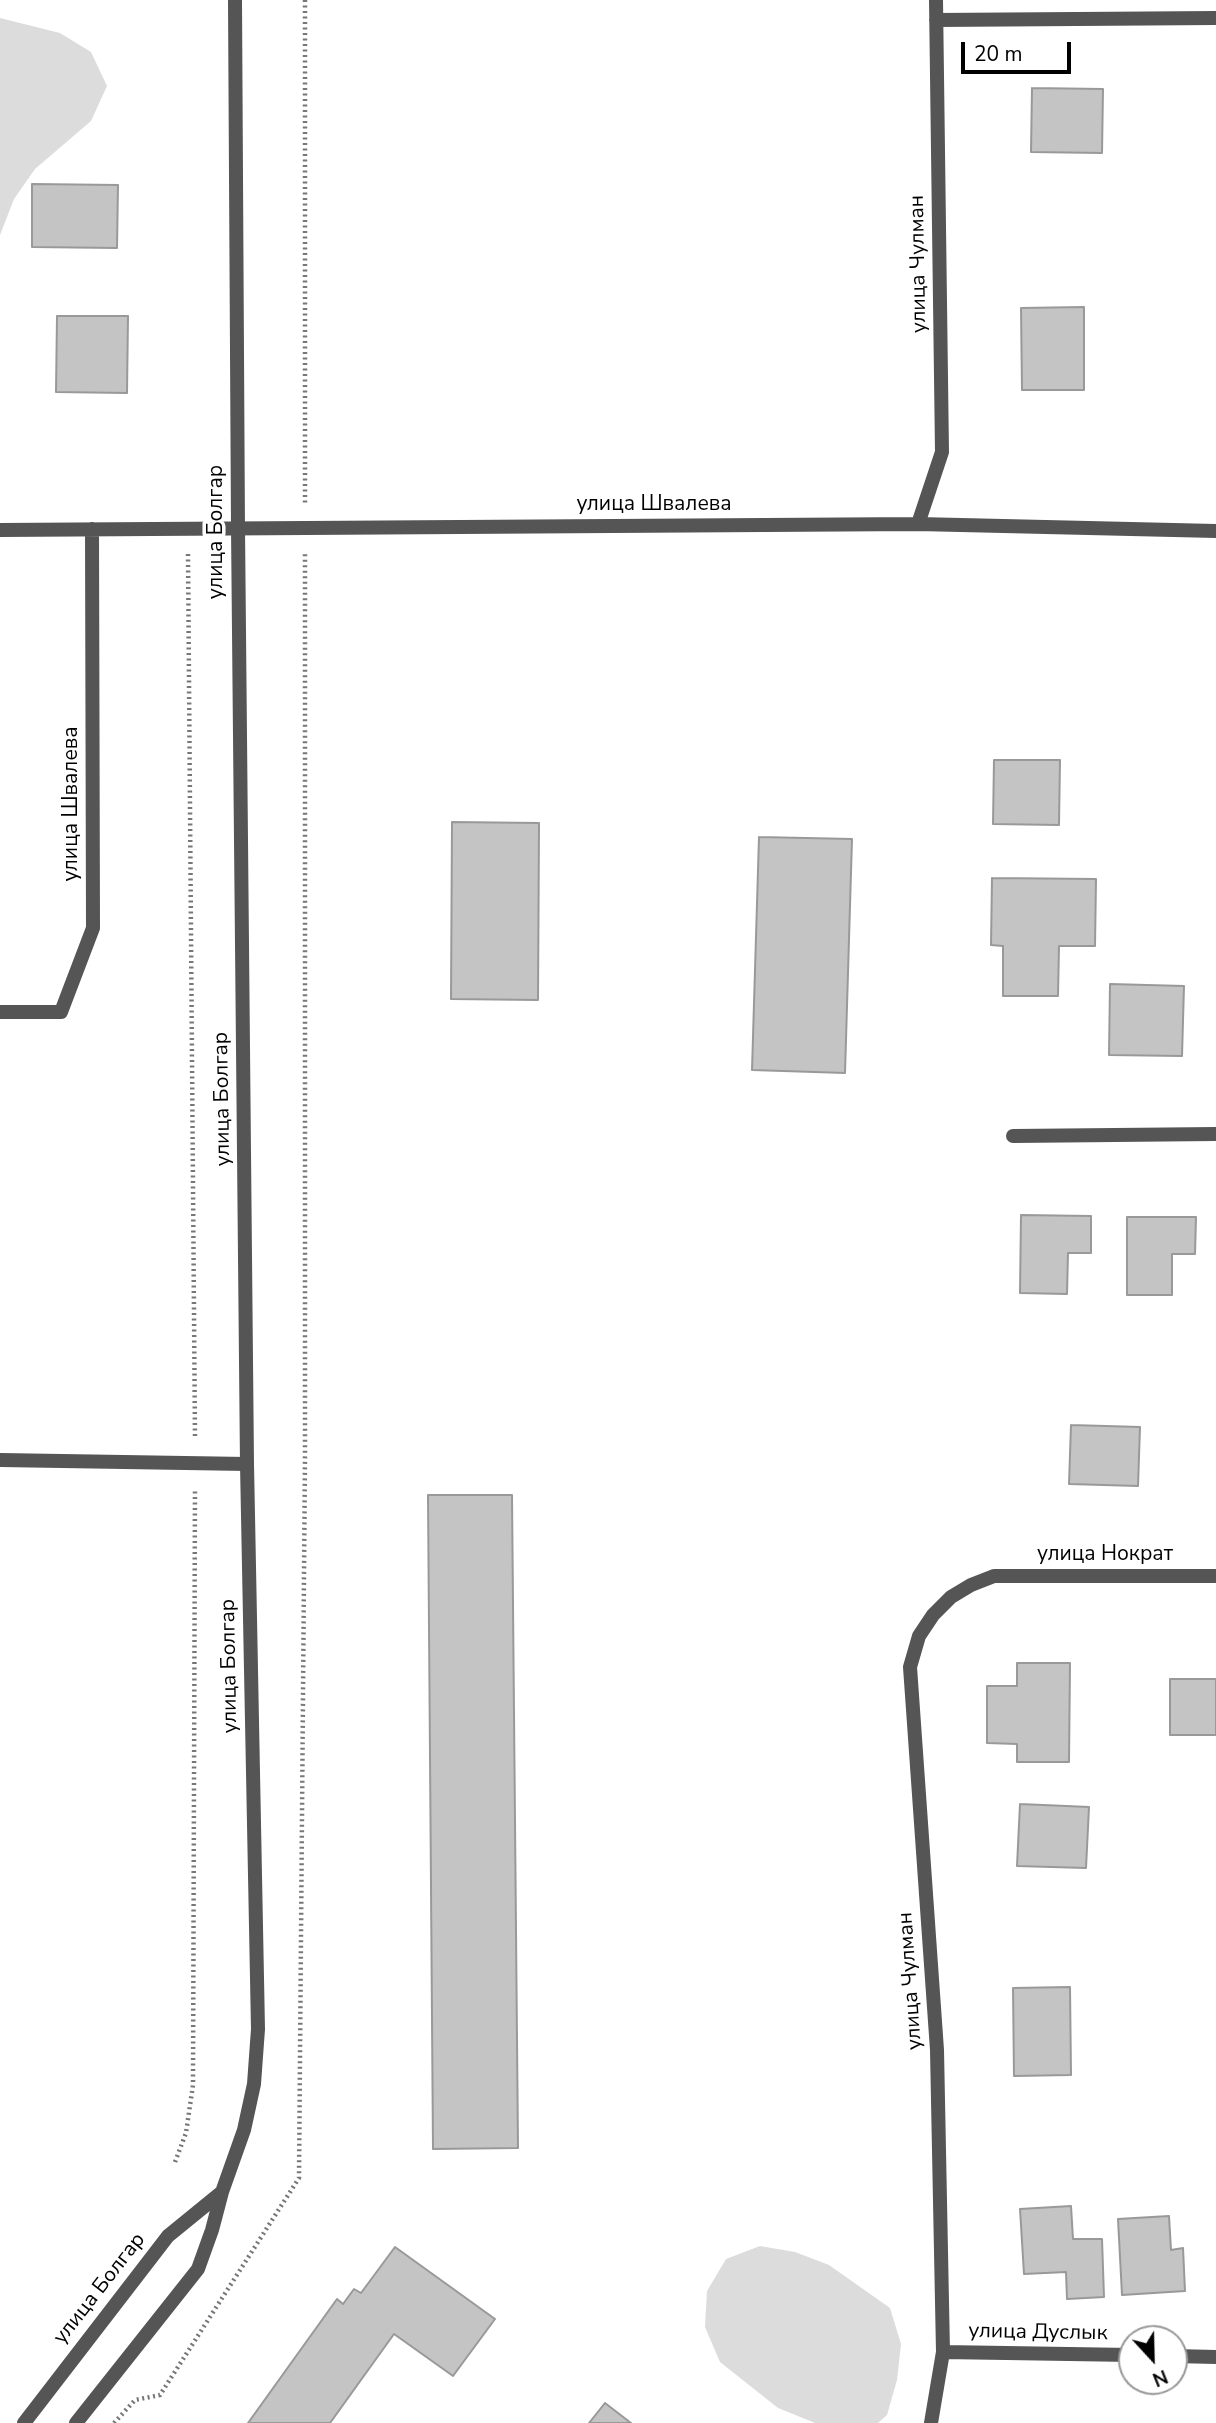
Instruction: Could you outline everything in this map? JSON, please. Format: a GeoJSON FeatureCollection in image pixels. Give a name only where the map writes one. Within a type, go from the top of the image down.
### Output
{"type":"FeatureCollection","features":[{"type":"Feature","properties":{"kind":"street","name":"улица Болгар"},"geometry":{"type":"LineString","coordinates":[[76,2423],[198,2269],[244,2130],[254,2084],[258,2029],[247,1464],[235,0]]}},
{"type":"Feature","properties":{"kind":"street","name":"улица Чулман"},"geometry":{"type":"LineString","coordinates":[[918,524],[942,452],[936,0]]}},
{"type":"Feature","properties":{"kind":"street"},"geometry":{"type":"LineString","coordinates":[[936,20],[1216,18]]}},
{"type":"Feature","properties":{"kind":"street","name":"улица Швалева"},"geometry":{"type":"LineString","coordinates":[[0,530],[918,524],[1216,531]]}},
{"type":"Feature","properties":{"kind":"street","name":"улица Швалева"},"geometry":{"type":"LineString","coordinates":[[0,1012],[61,1012],[93,928],[92,529]]}},
{"type":"Feature","properties":{"kind":"street"},"geometry":{"type":"LineString","coordinates":[[1013,1136],[1216,1134]]}},
{"type":"Feature","properties":{"kind":"street"},"geometry":{"type":"LineString","coordinates":[[0,1460],[247,1464]]}},
{"type":"Feature","properties":{"kind":"street","name":"улица Чулман"},"geometry":{"type":"LineString","coordinates":[[930,2423],[943,2352],[937,2050],[910,1667],[919,1636],[933,1615],[951,1597],[994,1576]]}},
{"type":"Feature","properties":{"kind":"street","name":"улица Нократ"},"geometry":{"type":"LineString","coordinates":[[994,1576],[1216,1576]]}},
{"type":"Feature","properties":{"kind":"street","name":"улица Болгар"},"geometry":{"type":"LineString","coordinates":[[24,2423],[168,2236],[222,2192]]}},
{"type":"Feature","properties":{"kind":"street","name":"улица Дуслык"},"geometry":{"type":"LineString","coordinates":[[943,2352],[1118,2355]]}},
{"type":"Feature","properties":{"kind":"street"},"geometry":{"type":"LineString","coordinates":[[1188,2356],[1216,2357]]}},
{"type":"Feature","properties":{"kind":"path"},"geometry":{"type":"LineString","coordinates":[[114,2423],[135,2400],[160,2396],[299,2178],[305,1468],[305,0]]}},
{"type":"Feature","properties":{"kind":"path"},"geometry":{"type":"LineString","coordinates":[[175,2162],[186,2133],[193,2085],[195,1463],[188,529]]}},
{"type":"Feature","properties":{"kind":"shaded area"},"geometry":{"type":"Polygon","coordinates":[[[0,18],[60,33],[91,52],[107,86],[91,121],[35,169],[14,199],[0,235],[0,18]]]}},
{"type":"Feature","properties":{"kind":"shaded area"},"geometry":{"type":"Polygon","coordinates":[[[760,2246],[795,2252],[829,2265],[890,2308],[901,2344],[897,2380],[887,2415],[878,2423],[815,2423],[778,2408],[720,2362],[705,2327],[707,2291],[726,2259],[760,2246]]]}},
{"type":"Feature","properties":{"kind":"building"},"geometry":{"type":"Polygon","coordinates":[[[1032,88],[1103,89],[1102,153],[1031,152],[1032,88]]]}},
{"type":"Feature","properties":{"kind":"building"},"geometry":{"type":"Polygon","coordinates":[[[32,184],[118,185],[117,248],[32,247],[32,184]]]}},
{"type":"Feature","properties":{"kind":"building"},"geometry":{"type":"Polygon","coordinates":[[[1084,307],[1084,390],[1022,390],[1021,308],[1084,307]]]}},
{"type":"Feature","properties":{"kind":"building"},"geometry":{"type":"Polygon","coordinates":[[[57,316],[128,316],[127,393],[56,392],[57,316]]]}},
{"type":"Feature","properties":{"kind":"building"},"geometry":{"type":"Polygon","coordinates":[[[994,760],[1060,760],[1059,825],[993,824],[994,760]]]}},
{"type":"Feature","properties":{"kind":"building"},"geometry":{"type":"Polygon","coordinates":[[[452,822],[539,823],[538,1000],[451,999],[452,822]]]}},
{"type":"Feature","properties":{"kind":"building"},"geometry":{"type":"Polygon","coordinates":[[[759,837],[852,839],[845,1073],[752,1070],[759,837]]]}},
{"type":"Feature","properties":{"kind":"building"},"geometry":{"type":"Polygon","coordinates":[[[992,878],[1096,879],[1095,946],[1059,946],[1058,996],[1003,996],[1003,946],[991,945],[992,878]]]}},
{"type":"Feature","properties":{"kind":"building"},"geometry":{"type":"Polygon","coordinates":[[[1110,984],[1184,986],[1182,1056],[1109,1055],[1110,984]]]}},
{"type":"Feature","properties":{"kind":"building"},"geometry":{"type":"Polygon","coordinates":[[[1021,1215],[1091,1216],[1091,1253],[1068,1253],[1067,1294],[1020,1293],[1021,1215]]]}},
{"type":"Feature","properties":{"kind":"building"},"geometry":{"type":"Polygon","coordinates":[[[1127,1217],[1196,1217],[1195,1254],[1172,1254],[1172,1295],[1127,1295],[1127,1217]]]}},
{"type":"Feature","properties":{"kind":"building"},"geometry":{"type":"Polygon","coordinates":[[[1071,1425],[1140,1427],[1138,1486],[1069,1484],[1071,1425]]]}},
{"type":"Feature","properties":{"kind":"building"},"geometry":{"type":"Polygon","coordinates":[[[428,1495],[512,1495],[518,2148],[433,2149],[428,1495]]]}},
{"type":"Feature","properties":{"kind":"building"},"geometry":{"type":"Polygon","coordinates":[[[1017,1663],[1070,1663],[1069,1762],[1017,1762],[1017,1744],[987,1743],[987,1686],[1017,1686],[1017,1663]]]}},
{"type":"Feature","properties":{"kind":"building"},"geometry":{"type":"Polygon","coordinates":[[[1170,1679],[1216,1679],[1216,1735],[1170,1735],[1170,1679]]]}},
{"type":"Feature","properties":{"kind":"building"},"geometry":{"type":"Polygon","coordinates":[[[1020,1804],[1089,1807],[1086,1868],[1017,1866],[1020,1804]]]}},
{"type":"Feature","properties":{"kind":"building"},"geometry":{"type":"Polygon","coordinates":[[[1070,1987],[1071,2075],[1014,2076],[1013,1988],[1070,1987]]]}},
{"type":"Feature","properties":{"kind":"building"},"geometry":{"type":"Polygon","coordinates":[[[1071,2206],[1073,2239],[1102,2239],[1104,2297],[1067,2299],[1066,2272],[1024,2274],[1020,2209],[1071,2206]]]}},
{"type":"Feature","properties":{"kind":"building"},"geometry":{"type":"Polygon","coordinates":[[[1169,2216],[1171,2250],[1183,2248],[1185,2291],[1122,2295],[1118,2219],[1169,2216]]]}},
{"type":"Feature","properties":{"kind":"building"},"geometry":{"type":"Polygon","coordinates":[[[395,2247],[495,2319],[453,2376],[394,2334],[330,2423],[248,2423],[337,2299],[343,2304],[354,2289],[361,2293],[395,2247]]]}},
{"type":"Feature","properties":{"kind":"building"},"geometry":{"type":"Polygon","coordinates":[[[605,2403],[631,2423],[589,2423],[605,2403]]]}}]}
